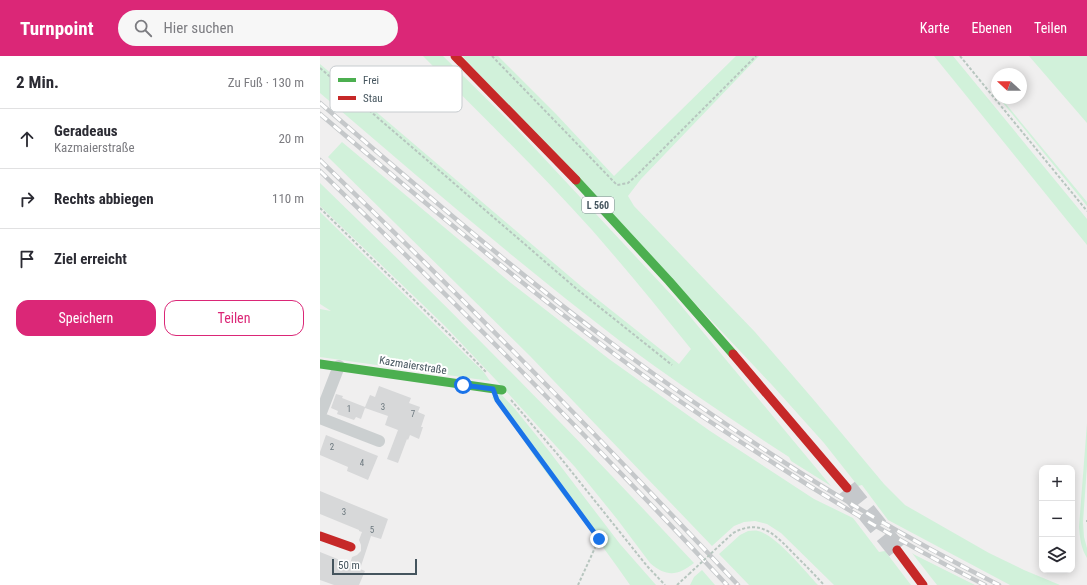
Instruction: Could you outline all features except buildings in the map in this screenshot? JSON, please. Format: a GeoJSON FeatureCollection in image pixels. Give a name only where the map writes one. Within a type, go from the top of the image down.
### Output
{"type":"FeatureCollection","features":[{"type":"Feature","properties":{"kind":"main road","name":"L 560"},"geometry":{"type":"LineString","coordinates":[[455,56],[543,146],[672,284],[847,488]]}},
{"type":"Feature","properties":{"kind":"main road","name":"Kazmaierstraße"},"geometry":{"type":"LineString","coordinates":[[320,364],[498,389]]}},
{"type":"Feature","properties":{"kind":"main road"},"geometry":{"type":"LineString","coordinates":[[320,536],[351,548]]}},
{"type":"Feature","properties":{"kind":"main road"},"geometry":{"type":"LineString","coordinates":[[897,550],[923,585]]}},
{"type":"Feature","properties":{"kind":"street"},"geometry":{"type":"LineString","coordinates":[[320,414],[339,366]]}},
{"type":"Feature","properties":{"kind":"street"},"geometry":{"type":"LineString","coordinates":[[320,418],[380,441]]}},
{"type":"Feature","properties":{"kind":"path"},"geometry":{"type":"LineString","coordinates":[[492,56],[617,185],[628,183],[635,177],[756,56]]}},
{"type":"Feature","properties":{"kind":"path"},"geometry":{"type":"LineString","coordinates":[[960,56],[1087,211]]}},
{"type":"Feature","properties":{"kind":"path"},"geometry":{"type":"LineString","coordinates":[[320,68],[330,77]]}},
{"type":"Feature","properties":{"kind":"path"},"geometry":{"type":"LineString","coordinates":[[371,112],[578,290],[672,365]]}},
{"type":"Feature","properties":{"kind":"path"},"geometry":{"type":"LineString","coordinates":[[320,208],[489,376]]}},
{"type":"Feature","properties":{"kind":"path"},"geometry":{"type":"LineString","coordinates":[[498,389],[497,400],[599,539],[578,585]]}},
{"type":"Feature","properties":{"kind":"path"},"geometry":{"type":"LineString","coordinates":[[498,389],[559,456],[646,566],[665,585]]}},
{"type":"Feature","properties":{"kind":"path"},"geometry":{"type":"LineString","coordinates":[[678,585],[733,533],[750,526],[776,535],[824,585]]}},
{"type":"Feature","properties":{"kind":"green space"},"geometry":{"type":"Polygon","coordinates":[[[423,56],[443,56],[453,66],[433,66],[423,56]]]}},
{"type":"Feature","properties":{"kind":"green space"},"geometry":{"type":"Polygon","coordinates":[[[462,56],[498,56],[556,114],[614,176],[736,56],[759,56],[641,179],[628,196],[634,206],[755,332],[884,484],[905,505],[989,553],[1060,585],[1010,585],[888,520],[862,485],[858,486],[824,443],[772,385],[462,56]]]}},
{"type":"Feature","properties":{"kind":"green space"},"geometry":{"type":"Polygon","coordinates":[[[934,56],[953,56],[1087,219],[1087,245],[934,56]]]}},
{"type":"Feature","properties":{"kind":"green space"},"geometry":{"type":"Polygon","coordinates":[[[1029,56],[1087,56],[1087,123],[1029,56]]]}},
{"type":"Feature","properties":{"kind":"green space"},"geometry":{"type":"Polygon","coordinates":[[[320,64],[330,73],[330,102],[320,93],[320,64]]]}},
{"type":"Feature","properties":{"kind":"green space"},"geometry":{"type":"Polygon","coordinates":[[[462,75],[513,125],[678,302],[831,486],[791,461],[789,457],[620,341],[506,250],[342,112],[376,112],[582,287],[679,364],[691,349],[592,230],[530,164],[462,95],[462,75]]]}},
{"type":"Feature","properties":{"kind":"green space"},"geometry":{"type":"Polygon","coordinates":[[[1004,104],[1006,104],[1087,202],[1087,206],[1004,104]]]}},
{"type":"Feature","properties":{"kind":"green space"},"geometry":{"type":"Polygon","coordinates":[[[342,142],[511,283],[609,359],[710,431],[814,499],[853,518],[879,552],[885,551],[911,585],[834,585],[781,533],[767,524],[755,521],[744,522],[734,526],[712,546],[530,356],[328,157],[342,142]]]}},
{"type":"Feature","properties":{"kind":"green space"},"geometry":{"type":"Polygon","coordinates":[[[320,183],[510,371],[603,466],[694,563],[683,570],[667,573],[661,571],[650,563],[575,467],[496,380],[445,326],[320,206],[320,183]]]}},
{"type":"Feature","properties":{"kind":"green space"},"geometry":{"type":"Polygon","coordinates":[[[320,212],[483,371],[490,381],[320,357],[320,309],[331,311],[320,304],[320,212]]]}},
{"type":"Feature","properties":{"kind":"green space"},"geometry":{"type":"Polygon","coordinates":[[[495,393],[500,393],[515,409],[620,544],[656,585],[630,585],[537,460],[510,420],[492,398],[495,393]]]}},
{"type":"Feature","properties":{"kind":"green space"},"geometry":{"type":"Polygon","coordinates":[[[1087,423],[1087,466],[1083,522],[1087,558],[1083,551],[1079,527],[1087,423]]]}},
{"type":"Feature","properties":{"kind":"green space"},"geometry":{"type":"Polygon","coordinates":[[[748,531],[758,531],[773,539],[790,554],[818,585],[749,585],[719,554],[740,535],[748,531]]]}},
{"type":"Feature","properties":{"kind":"green space"},"geometry":{"type":"Polygon","coordinates":[[[912,553],[915,555],[975,585],[937,585],[912,553]]]}},
{"type":"Feature","properties":{"kind":"green space"},"geometry":{"type":"Polygon","coordinates":[[[702,570],[715,585],[690,585],[694,577],[702,570]]]}},
{"type":"Feature","properties":{"kind":"tunnel"},"geometry":{"type":"LineString","coordinates":[[847,488],[897,550]]}},
{"type":"Feature","properties":{"kind":"railway"},"geometry":{"type":"LineString","coordinates":[[320,103],[330,112]]}},
{"type":"Feature","properties":{"kind":"railway"},"geometry":{"type":"LineString","coordinates":[[331,112],[504,259],[618,348],[664,381],[756,444],[851,504],[999,585]]}},
{"type":"Feature","properties":{"kind":"railway"},"geometry":{"type":"LineString","coordinates":[[320,114],[501,265],[575,324],[653,382],[734,437],[878,528],[985,585]]}},
{"type":"Feature","properties":{"kind":"railway"},"geometry":{"type":"LineString","coordinates":[[320,160],[427,264],[532,370],[738,585]]}},
{"type":"Feature","properties":{"kind":"railway"},"geometry":{"type":"LineString","coordinates":[[320,171],[526,376],[727,585]]}},
{"type":"Feature","properties":{"kind":"traffic: fast"},"geometry":{"type":"LineString","coordinates":[[576,180],[669,281],[733,354]]}},
{"type":"Feature","properties":{"kind":"traffic: fast"},"geometry":{"type":"LineString","coordinates":[[320,364],[502,390]]}},
{"type":"Feature","properties":{"kind":"traffic: jam"},"geometry":{"type":"LineString","coordinates":[[455,56],[576,180]]}},
{"type":"Feature","properties":{"kind":"traffic: jam"},"geometry":{"type":"LineString","coordinates":[[733,354],[847,488]]}},
{"type":"Feature","properties":{"kind":"traffic: jam"},"geometry":{"type":"LineString","coordinates":[[320,536],[351,547]]}},
{"type":"Feature","properties":{"kind":"traffic: jam"},"geometry":{"type":"LineString","coordinates":[[897,550],[923,585]]}},
{"type":"Feature","properties":{"kind":"route"},"geometry":{"type":"LineString","coordinates":[[463,385],[493,389],[497,400],[599,539]]}}]}
